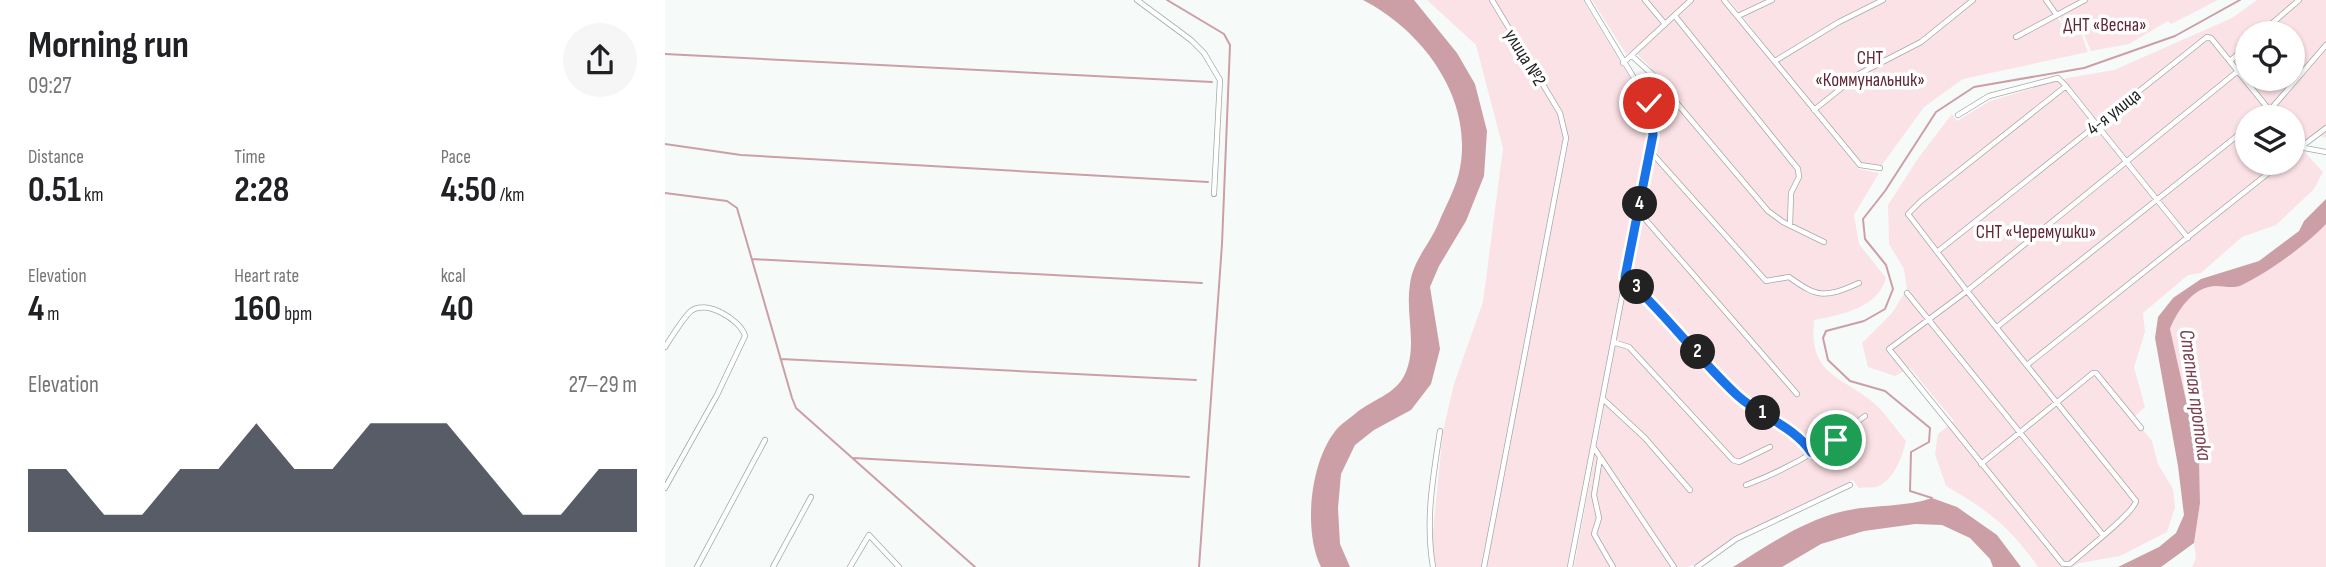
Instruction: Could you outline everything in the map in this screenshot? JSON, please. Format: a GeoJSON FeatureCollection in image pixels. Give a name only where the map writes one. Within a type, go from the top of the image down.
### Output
{"type":"FeatureCollection","features":[{"type":"Feature","properties":{"kind":"street"},"geometry":{"type":"LineString","coordinates":[[1137,0],[1191,40],[1210,61],[1220,80],[1214,194]]}},
{"type":"Feature","properties":{"kind":"street","name":"улица №2"},"geometry":{"type":"LineString","coordinates":[[1484,567],[1566,138],[1560,113],[1492,0]]}},
{"type":"Feature","properties":{"kind":"street"},"geometry":{"type":"LineString","coordinates":[[1570,567],[1653,135],[1649,103],[1587,0]]}},
{"type":"Feature","properties":{"kind":"street"},"geometry":{"type":"LineString","coordinates":[[1645,0],[1665,24]]}},
{"type":"Feature","properties":{"kind":"street"},"geometry":{"type":"LineString","coordinates":[[1623,63],[1691,0]]}},
{"type":"Feature","properties":{"kind":"street"},"geometry":{"type":"LineString","coordinates":[[1724,0],[1860,165],[1880,168]]}},
{"type":"Feature","properties":{"kind":"street"},"geometry":{"type":"LineString","coordinates":[[1738,16],[1772,0]]}},
{"type":"Feature","properties":{"kind":"street"},"geometry":{"type":"LineString","coordinates":[[1775,61],[1839,22],[1883,0]]}},
{"type":"Feature","properties":{"kind":"street"},"geometry":{"type":"LineString","coordinates":[[1814,110],[1859,74],[1921,42],[1973,0]]}},
{"type":"Feature","properties":{"kind":"street"},"geometry":{"type":"LineString","coordinates":[[2046,0],[2056,14]]}},
{"type":"Feature","properties":{"kind":"street"},"geometry":{"type":"LineString","coordinates":[[2016,37],[2085,0]]}},
{"type":"Feature","properties":{"kind":"street"},"geometry":{"type":"LineString","coordinates":[[2275,21],[2299,0]]}},
{"type":"Feature","properties":{"kind":"street"},"geometry":{"type":"LineString","coordinates":[[1675,16],[1798,169],[1799,177],[1791,193],[1790,226]]}},
{"type":"Feature","properties":{"kind":"street","name":"4-я улица"},"geometry":{"type":"LineString","coordinates":[[1937,252],[2207,37],[2211,38],[2235,67]]}},
{"type":"Feature","properties":{"kind":"street"},"geometry":{"type":"LineString","coordinates":[[2274,105],[2326,45]]}},
{"type":"Feature","properties":{"kind":"street"},"geometry":{"type":"LineString","coordinates":[[1632,56],[1654,75],[1767,211],[1824,243]]}},
{"type":"Feature","properties":{"kind":"street"},"geometry":{"type":"LineString","coordinates":[[2230,61],[2235,57]]}},
{"type":"Feature","properties":{"kind":"street"},"geometry":{"type":"LineString","coordinates":[[2066,86],[1908,214],[1967,291],[2136,500],[2134,508],[2070,564],[2063,564],[1889,349],[1967,291],[2235,73]]}},
{"type":"Feature","properties":{"kind":"street"},"geometry":{"type":"LineString","coordinates":[[1958,115],[1989,96],[2057,78],[2187,238]]}},
{"type":"Feature","properties":{"kind":"street","name":"4-я улица"},"geometry":{"type":"LineString","coordinates":[[2254,91],[2266,105]]}},
{"type":"Feature","properties":{"kind":"street"},"geometry":{"type":"LineString","coordinates":[[2305,144],[2326,128]]}},
{"type":"Feature","properties":{"kind":"street"},"geometry":{"type":"LineString","coordinates":[[1997,327],[2235,138]]}},
{"type":"Feature","properties":{"kind":"street"},"geometry":{"type":"LineString","coordinates":[[2305,149],[2326,152]]}},
{"type":"Feature","properties":{"kind":"street"},"geometry":{"type":"LineString","coordinates":[[1650,151],[1766,281],[1789,276],[1809,292],[1824,294],[1842,291],[1859,283]]}},
{"type":"Feature","properties":{"kind":"street"},"geometry":{"type":"LineString","coordinates":[[2027,365],[2266,175]]}},
{"type":"Feature","properties":{"kind":"street"},"geometry":{"type":"LineString","coordinates":[[1638,211],[1797,394]]}},
{"type":"Feature","properties":{"kind":"street"},"geometry":{"type":"LineString","coordinates":[[1625,277],[1651,300],[1735,393],[1747,404],[1785,427],[1807,445],[1811,452]]}},
{"type":"Feature","properties":{"kind":"street"},"geometry":{"type":"LineString","coordinates":[[1907,293],[2103,536]]}},
{"type":"Feature","properties":{"kind":"street"},"geometry":{"type":"LineString","coordinates":[[665,347],[691,311],[700,308],[723,313],[734,319],[744,331],[745,337],[738,355],[665,488]]}},
{"type":"Feature","properties":{"kind":"street"},"geometry":{"type":"LineString","coordinates":[[1613,342],[1629,347],[1733,460],[1739,462],[1770,447]]}},
{"type":"Feature","properties":{"kind":"street"},"geometry":{"type":"LineString","coordinates":[[1981,464],[2095,373],[2141,428]]}},
{"type":"Feature","properties":{"kind":"street"},"geometry":{"type":"LineString","coordinates":[[1602,398],[1645,438],[1690,490]]}},
{"type":"Feature","properties":{"kind":"street"},"geometry":{"type":"LineString","coordinates":[[1746,485],[1775,475],[1836,440],[1865,416]]}},
{"type":"Feature","properties":{"kind":"street"},"geometry":{"type":"LineString","coordinates":[[1433,567],[1428,540],[1440,431]]}},
{"type":"Feature","properties":{"kind":"street"},"geometry":{"type":"LineString","coordinates":[[697,567],[765,440]]}},
{"type":"Feature","properties":{"kind":"street"},"geometry":{"type":"LineString","coordinates":[[1594,447],[1674,567]]}},
{"type":"Feature","properties":{"kind":"street"},"geometry":{"type":"LineString","coordinates":[[1600,457],[1594,495],[1599,518],[1594,534],[1613,567]]}},
{"type":"Feature","properties":{"kind":"street"},"geometry":{"type":"LineString","coordinates":[[1697,567],[1736,539],[1850,485]]}},
{"type":"Feature","properties":{"kind":"street"},"geometry":{"type":"LineString","coordinates":[[773,567],[811,497]]}},
{"type":"Feature","properties":{"kind":"street"},"geometry":{"type":"LineString","coordinates":[[850,567],[869,535],[899,567]]}},
{"type":"Feature","properties":{"kind":"green space"},"geometry":{"type":"Polygon","coordinates":[[[1427,0],[1583,0],[1645,103],[1650,127],[1645,165],[1567,567],[1436,567],[1432,541],[1443,431],[1454,384],[1483,302],[1503,148],[1476,45],[1427,0]]]}},
{"type":"Feature","properties":{"kind":"green space"},"geometry":{"type":"Polygon","coordinates":[[[1592,0],[1721,0],[1859,169],[1879,173],[1854,215],[1859,244],[1886,278],[1882,288],[1867,303],[1836,316],[1814,320],[1814,337],[1816,351],[1827,370],[1874,403],[1906,441],[1896,468],[1888,480],[1876,487],[1859,488],[1853,480],[1732,539],[1705,560],[1688,567],[1574,567],[1654,138],[1654,103],[1638,78],[1651,68],[1633,50],[1626,54],[1592,0]]]}},
{"type":"Feature","properties":{"kind":"green space","name":"СНТ «Коммунальник»"},"geometry":{"type":"Polygon","coordinates":[[[1729,0],[2044,0],[2072,37],[2081,33],[2088,52],[1963,79],[1924,107],[1882,165],[1861,164],[1729,0]]]}},
{"type":"Feature","properties":{"kind":"green space","name":"ДНТ «Весна»"},"geometry":{"type":"Polygon","coordinates":[[[2048,0],[2218,0],[2171,24],[2168,21],[2129,44],[2091,51],[2081,28],[2071,33],[2048,0]]]}},
{"type":"Feature","properties":{"kind":"green space","name":"СНТ «Черемушки»"},"geometry":{"type":"Polygon","coordinates":[[[2257,0],[2326,0],[2326,138],[2316,134],[2305,141],[2305,105],[2235,105],[2235,175],[2305,175],[2305,153],[2323,172],[2314,189],[2276,225],[2242,237],[2201,273],[2188,275],[2143,313],[2145,332],[2134,367],[2145,407],[2133,418],[2152,441],[2158,464],[2173,489],[2175,507],[2167,532],[2120,556],[2080,563],[2072,567],[2038,567],[1998,521],[1946,486],[1935,454],[1938,434],[1954,421],[1910,368],[1895,376],[1868,367],[1862,343],[1892,313],[1907,289],[1904,269],[1889,244],[1888,205],[1919,157],[1952,114],[1957,121],[1990,101],[2067,78],[2114,70],[2232,18],[2257,0]]]}},
{"type":"Feature","properties":{"kind":"green space"},"geometry":{"type":"Polygon","coordinates":[[[2326,224],[2326,567],[2192,567],[2196,558],[2194,543],[2200,503],[2199,458],[2170,329],[2193,295],[2207,287],[2239,286],[2253,280],[2297,250],[2326,224]]]}},
{"type":"Feature","properties":{"kind":"shaded area"},"geometry":{"type":"Polygon","coordinates":[[[1363,0],[1414,0],[1457,53],[1475,84],[1487,131],[1484,176],[1466,221],[1439,266],[1430,287],[1440,349],[1431,384],[1411,410],[1374,430],[1355,445],[1341,474],[1338,508],[1340,544],[1350,567],[1321,567],[1315,552],[1311,516],[1320,460],[1338,428],[1363,408],[1390,392],[1405,374],[1411,352],[1409,295],[1412,275],[1454,189],[1459,175],[1462,142],[1459,117],[1451,92],[1439,69],[1405,29],[1363,0]]]}},
{"type":"Feature","properties":{"kind":"shaded area"},"geometry":{"type":"Polygon","coordinates":[[[2326,199],[2326,224],[2297,250],[2242,285],[2207,287],[2193,295],[2177,315],[2170,329],[2199,458],[2200,503],[2194,543],[2161,567],[2118,567],[2159,547],[2176,533],[2184,515],[2155,338],[2158,317],[2173,298],[2201,279],[2259,261],[2299,231],[2304,221],[2326,199]]]}},
{"type":"Feature","properties":{"kind":"shaded area"},"geometry":{"type":"Polygon","coordinates":[[[1932,498],[1957,507],[1997,535],[2021,567],[1993,567],[1990,559],[1970,538],[1942,525],[1915,524],[1864,531],[1821,544],[1782,567],[1733,567],[1785,535],[1826,516],[1932,498]]]}},
{"type":"Feature","properties":{"kind":"waterway"},"geometry":{"type":"LineString","coordinates":[[1167,0],[1224,34],[1230,45],[1222,244],[1199,567]]}},
{"type":"Feature","properties":{"kind":"waterway"},"geometry":{"type":"LineString","coordinates":[[1932,498],[1910,491],[1911,452],[1929,442],[1930,428],[1885,391],[1850,381],[1828,360],[1823,338],[1826,331],[1864,321],[1885,309],[1893,289],[1886,265],[1865,239],[1863,219],[1885,191],[1936,112],[1974,87],[2084,68],[2175,36],[2240,0]]}},
{"type":"Feature","properties":{"kind":"waterway"},"geometry":{"type":"LineString","coordinates":[[665,54],[1212,82]]}},
{"type":"Feature","properties":{"kind":"waterway"},"geometry":{"type":"LineString","coordinates":[[665,144],[741,155],[1208,182]]}},
{"type":"Feature","properties":{"kind":"waterway"},"geometry":{"type":"LineString","coordinates":[[665,193],[727,201],[737,208],[796,408],[975,567]]}},
{"type":"Feature","properties":{"kind":"waterway"},"geometry":{"type":"LineString","coordinates":[[752,259],[1202,283]]}},
{"type":"Feature","properties":{"kind":"waterway"},"geometry":{"type":"LineString","coordinates":[[781,359],[1196,380]]}},
{"type":"Feature","properties":{"kind":"waterway"},"geometry":{"type":"LineString","coordinates":[[854,458],[1189,477]]}},
{"type":"Feature","properties":{"kind":"route"},"geometry":{"type":"LineString","coordinates":[[1649,103],[1653,135],[1625,277],[1651,300],[1747,404],[1785,427],[1807,445],[1811,452],[1836,440]]}},
{"type":"Feature","properties":{"kind":"water label","name":"Степная протока"},"geometry":{"type":"Point","coordinates":[2196,395]}}]}
